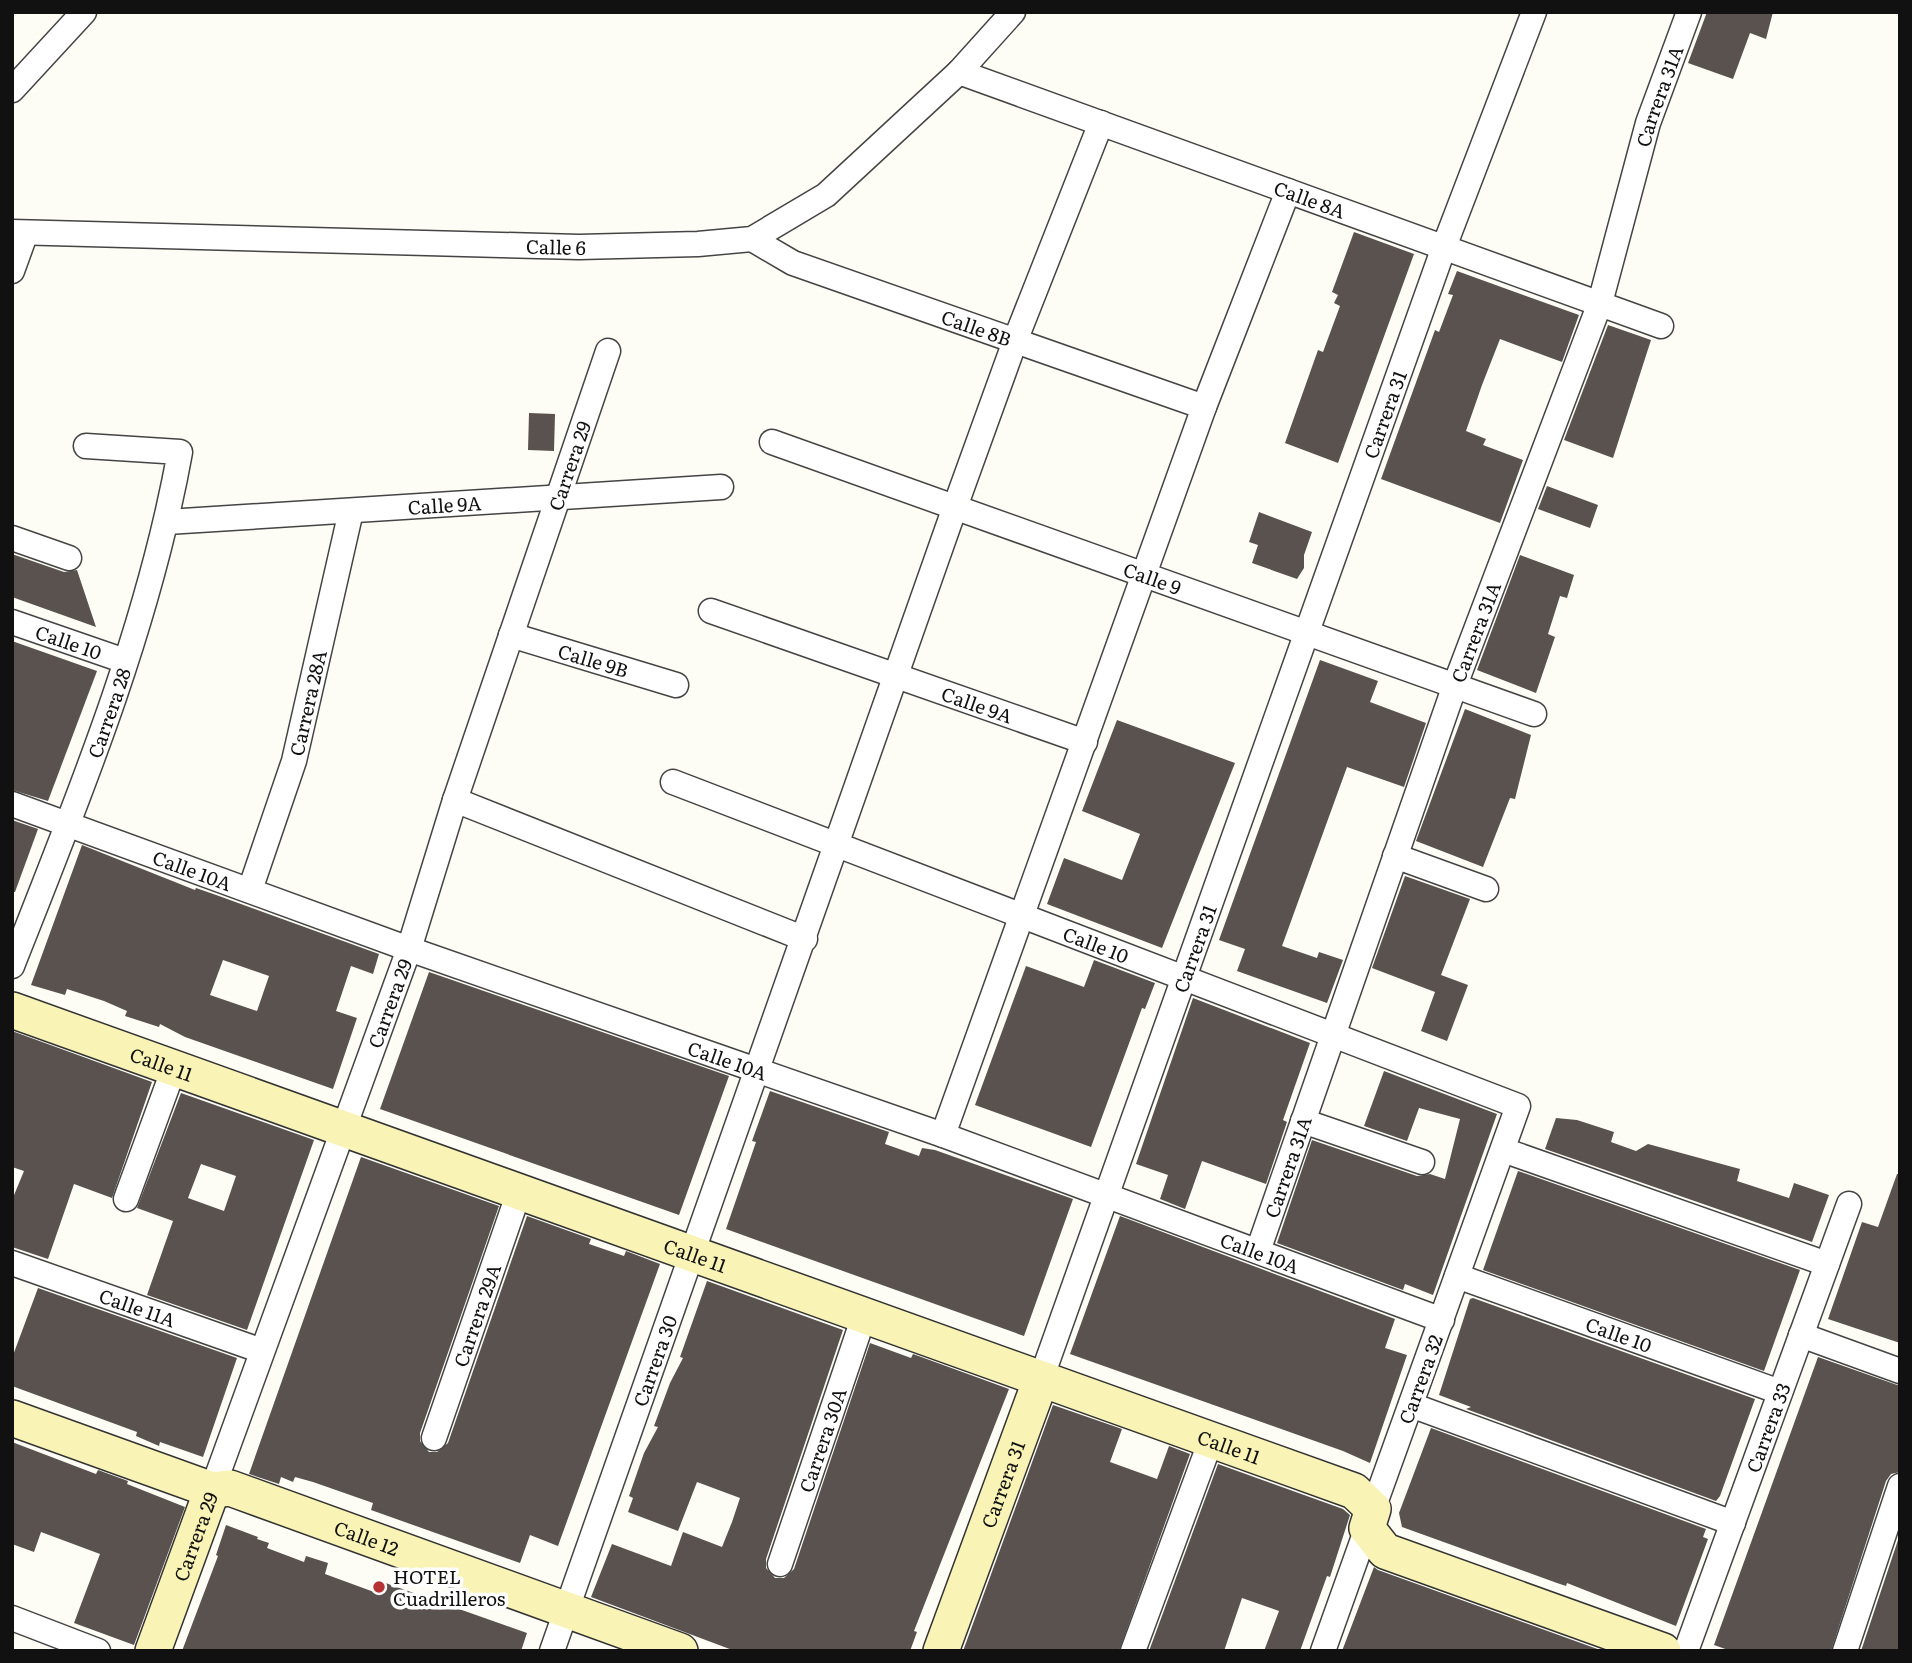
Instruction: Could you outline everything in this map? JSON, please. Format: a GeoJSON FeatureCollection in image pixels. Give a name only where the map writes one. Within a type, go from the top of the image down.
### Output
{"type":"FeatureCollection","features":[{"type":"Feature","properties":{"kind":"street"},"geometry":{"type":"LineString","coordinates":[[12,90],[84,12]]}},
{"type":"Feature","properties":{"kind":"street","name":"Calle 6"},"geometry":{"type":"LineString","coordinates":[[19,234],[579,247],[698,244],[752,239],[826,195],[959,72],[1013,12]]}},
{"type":"Feature","properties":{"kind":"street","name":"Carrera 31"},"geometry":{"type":"LineString","coordinates":[[941,1651],[1108,1196],[1305,632],[1444,247],[1534,12]]}},
{"type":"Feature","properties":{"kind":"street","name":"Carrera 31A"},"geometry":{"type":"LineString","coordinates":[[1258,1251],[1455,685],[1600,303],[1648,124],[1689,12]]}},
{"type":"Feature","properties":{"kind":"street","name":"Calle 8A"},"geometry":{"type":"LineString","coordinates":[[959,72],[1661,326]]}},
{"type":"Feature","properties":{"kind":"street","name":"Carrera 30"},"geometry":{"type":"LineString","coordinates":[[560,1630],[955,507],[1015,341],[1101,123]]}},
{"type":"Feature","properties":{"kind":"street"},"geometry":{"type":"LineString","coordinates":[[943,1135],[1205,407],[1288,191]]}},
{"type":"Feature","properties":{"kind":"street"},"geometry":{"type":"LineString","coordinates":[[12,271],[19,234]]}},
{"type":"Feature","properties":{"kind":"street","name":"Calle 8B"},"geometry":{"type":"LineString","coordinates":[[752,239],[793,263],[1205,407]]}},
{"type":"Feature","properties":{"kind":"street","name":"Carrera 29"},"geometry":{"type":"LineString","coordinates":[[153,1651],[409,949],[454,800],[608,351]]}},
{"type":"Feature","properties":{"kind":"street","name":"Calle 9"},"geometry":{"type":"LineString","coordinates":[[772,442],[1534,713]]}},
{"type":"Feature","properties":{"kind":"street","name":"Carrera 28"},"geometry":{"type":"LineString","coordinates":[[12,966],[68,824],[125,661],[167,523],[180,452],[86,446]]}},
{"type":"Feature","properties":{"kind":"street","name":"Calle 9A"},"geometry":{"type":"LineString","coordinates":[[167,523],[721,487]]}},
{"type":"Feature","properties":{"kind":"street","name":"Carrera 28A"},"geometry":{"type":"LineString","coordinates":[[250,890],[294,761],[351,511]]}},
{"type":"Feature","properties":{"kind":"street"},"geometry":{"type":"LineString","coordinates":[[12,538],[69,558]]}},
{"type":"Feature","properties":{"kind":"street","name":"Calle 9A"},"geometry":{"type":"LineString","coordinates":[[711,611],[1085,743]]}},
{"type":"Feature","properties":{"kind":"street","name":"Calle 10"},"geometry":{"type":"LineString","coordinates":[[12,622],[125,661]]}},
{"type":"Feature","properties":{"kind":"street","name":"Calle 9B"},"geometry":{"type":"LineString","coordinates":[[511,635],[676,685]]}},
{"type":"Feature","properties":{"kind":"street","name":"Calle 10"},"geometry":{"type":"LineString","coordinates":[[673,782],[1518,1107]]}},
{"type":"Feature","properties":{"kind":"street"},"geometry":{"type":"LineString","coordinates":[[454,800],[805,939]]}},
{"type":"Feature","properties":{"kind":"street","name":"Calle 10A"},"geometry":{"type":"LineString","coordinates":[[12,804],[409,949],[943,1135],[1442,1320]]}},
{"type":"Feature","properties":{"kind":"street"},"geometry":{"type":"LineString","coordinates":[[1395,856],[1486,889]]}},
{"type":"Feature","properties":{"kind":"street","name":"Calle 11"},"geometry":{"type":"LineString","coordinates":[[12,1010],[1354,1491],[1385,1551],[1663,1651]]}},
{"type":"Feature","properties":{"kind":"street"},"geometry":{"type":"LineString","coordinates":[[127,1199],[174,1068]]}},
{"type":"Feature","properties":{"kind":"street","name":"Carrera 32"},"geometry":{"type":"LineString","coordinates":[[1323,1651],[1518,1107]]}},
{"type":"Feature","properties":{"kind":"street"},"geometry":{"type":"LineString","coordinates":[[1303,1121],[1422,1162]]}},
{"type":"Feature","properties":{"kind":"street"},"geometry":{"type":"LineString","coordinates":[[1503,1150],[1827,1264]]}},
{"type":"Feature","properties":{"kind":"street","name":"Carrera 29A"},"geometry":{"type":"LineString","coordinates":[[434,1438],[519,1192]]}},
{"type":"Feature","properties":{"kind":"street","name":"Carrera 33"},"geometry":{"type":"LineString","coordinates":[[1686,1651],[1849,1204]]}},
{"type":"Feature","properties":{"kind":"street","name":"Calle 11A"},"geometry":{"type":"LineString","coordinates":[[12,1262],[262,1351]]}},
{"type":"Feature","properties":{"kind":"street","name":"Calle 10"},"geometry":{"type":"LineString","coordinates":[[1457,1276],[1780,1392]]}},
{"type":"Feature","properties":{"kind":"street","name":"Carrera 30A"},"geometry":{"type":"LineString","coordinates":[[780,1564],[864,1316]]}},
{"type":"Feature","properties":{"kind":"street"},"geometry":{"type":"LineString","coordinates":[[1801,1335],[1900,1371]]}},
{"type":"Feature","properties":{"kind":"street"},"geometry":{"type":"LineString","coordinates":[[1411,1405],[1733,1523]]}},
{"type":"Feature","properties":{"kind":"street","name":"Calle 12"},"geometry":{"type":"LineString","coordinates":[[12,1418],[212,1490],[230,1488],[560,1630],[616,1651]]}},
{"type":"Feature","properties":{"kind":"street"},"geometry":{"type":"LineString","coordinates":[[1133,1651],[1211,1440]]}},
{"type":"Feature","properties":{"kind":"street"},"geometry":{"type":"LineString","coordinates":[[1844,1651],[1900,1486]]}},
{"type":"Feature","properties":{"kind":"street"},"geometry":{"type":"LineString","coordinates":[[12,1618],[98,1651]]}},
{"type":"Feature","properties":{"kind":"street","name":"Calle 12"},"geometry":{"type":"LineString","coordinates":[[560,1630],[680,1651]]}},
{"type":"Feature","properties":{"kind":"building"},"geometry":{"type":"Polygon","coordinates":[[[1707,12],[1773,12],[1766,39],[1750,33],[1733,79],[1688,63],[1707,12]]]}},
{"type":"Feature","properties":{"kind":"building"},"geometry":{"type":"Polygon","coordinates":[[[1354,232],[1414,254],[1338,463],[1285,443],[1318,350],[1323,352],[1340,306],[1334,303],[1338,295],[1332,292],[1354,232]]]}},
{"type":"Feature","properties":{"kind":"building"},"geometry":{"type":"Polygon","coordinates":[[[1457,271],[1579,315],[1562,362],[1500,339],[1482,385],[1466,431],[1486,439],[1483,445],[1523,460],[1500,523],[1381,479],[1435,330],[1439,332],[1453,295],[1448,294],[1457,271]]]}},
{"type":"Feature","properties":{"kind":"building"},"geometry":{"type":"Polygon","coordinates":[[[1608,325],[1651,340],[1613,458],[1564,440],[1608,325]]]}},
{"type":"Feature","properties":{"kind":"building"},"geometry":{"type":"Polygon","coordinates":[[[529,413],[555,414],[554,451],[528,450],[529,413]]]}},
{"type":"Feature","properties":{"kind":"building"},"geometry":{"type":"Polygon","coordinates":[[[1547,486],[1598,505],[1590,528],[1538,509],[1547,486]]]}},
{"type":"Feature","properties":{"kind":"building"},"geometry":{"type":"Polygon","coordinates":[[[1259,512],[1312,532],[1304,555],[1304,568],[1297,579],[1252,563],[1258,545],[1249,542],[1259,512]]]}},
{"type":"Feature","properties":{"kind":"building"},"geometry":{"type":"Polygon","coordinates":[[[12,554],[64,572],[77,570],[96,627],[12,597],[12,554]]]}},
{"type":"Feature","properties":{"kind":"building"},"geometry":{"type":"Polygon","coordinates":[[[1520,555],[1574,575],[1567,598],[1560,596],[1548,634],[1555,637],[1536,693],[1477,670],[1520,555]]]}},
{"type":"Feature","properties":{"kind":"building"},"geometry":{"type":"Polygon","coordinates":[[[12,641],[97,671],[48,801],[12,790],[12,641]]]}},
{"type":"Feature","properties":{"kind":"building"},"geometry":{"type":"Polygon","coordinates":[[[1320,660],[1378,681],[1370,702],[1426,723],[1404,787],[1347,767],[1282,946],[1317,958],[1319,952],[1343,960],[1327,1003],[1237,971],[1245,949],[1219,940],[1320,660]]]}},
{"type":"Feature","properties":{"kind":"building"},"geometry":{"type":"Polygon","coordinates":[[[1465,709],[1531,735],[1515,799],[1510,798],[1483,867],[1416,841],[1465,709]]]}},
{"type":"Feature","properties":{"kind":"building"},"geometry":{"type":"Polygon","coordinates":[[[1117,720],[1235,763],[1162,948],[1047,904],[1064,858],[1122,880],[1140,834],[1082,811],[1117,720]]]}},
{"type":"Feature","properties":{"kind":"building"},"geometry":{"type":"Polygon","coordinates":[[[12,820],[38,829],[15,892],[12,892],[12,820]]]}},
{"type":"Feature","properties":{"kind":"building"},"geometry":{"type":"Polygon","coordinates":[[[82,845],[195,890],[196,888],[219,896],[379,954],[373,974],[351,966],[336,1011],[357,1018],[333,1089],[185,1037],[160,1024],[159,1027],[125,1016],[127,1011],[104,1001],[67,989],[65,995],[31,985],[82,845]],[[223,960],[210,995],[257,1011],[269,976],[223,960]]]}},
{"type":"Feature","properties":{"kind":"building"},"geometry":{"type":"Polygon","coordinates":[[[1405,876],[1470,899],[1441,975],[1468,985],[1447,1041],[1421,1031],[1435,992],[1372,968],[1405,876]]]}},
{"type":"Feature","properties":{"kind":"building"},"geometry":{"type":"Polygon","coordinates":[[[1094,960],[1155,983],[1145,1009],[1142,1008],[1091,1147],[975,1105],[1026,966],[1084,987],[1094,960]]]}},
{"type":"Feature","properties":{"kind":"building"},"geometry":{"type":"Polygon","coordinates":[[[429,972],[729,1076],[679,1215],[380,1109],[429,972]]]}},
{"type":"Feature","properties":{"kind":"building"},"geometry":{"type":"Polygon","coordinates":[[[1193,998],[1310,1043],[1283,1120],[1287,1122],[1266,1184],[1202,1161],[1185,1209],[1160,1199],[1168,1175],[1136,1164],[1193,998]]]}},
{"type":"Feature","properties":{"kind":"building"},"geometry":{"type":"Polygon","coordinates":[[[12,1031],[152,1082],[112,1198],[74,1184],[48,1259],[12,1247],[12,1200],[24,1171],[12,1167],[12,1031]]]}},
{"type":"Feature","properties":{"kind":"building"},"geometry":{"type":"Polygon","coordinates":[[[1384,1071],[1497,1114],[1433,1295],[1405,1284],[1403,1290],[1277,1243],[1312,1140],[1417,1176],[1430,1174],[1445,1179],[1460,1119],[1419,1108],[1407,1141],[1364,1126],[1384,1071]]]}},
{"type":"Feature","properties":{"kind":"building"},"geometry":{"type":"Polygon","coordinates":[[[770,1091],[889,1132],[885,1144],[919,1156],[922,1148],[935,1150],[1073,1199],[1024,1336],[726,1229],[756,1142],[752,1141],[770,1091]]]}},
{"type":"Feature","properties":{"kind":"building"},"geometry":{"type":"Polygon","coordinates":[[[181,1093],[314,1140],[247,1330],[147,1295],[173,1221],[137,1208],[181,1093]],[[201,1164],[188,1198],[224,1211],[236,1176],[201,1164]]]}},
{"type":"Feature","properties":{"kind":"building"},"geometry":{"type":"Polygon","coordinates":[[[1556,1118],[1577,1120],[1614,1132],[1611,1142],[1636,1151],[1648,1144],[1740,1169],[1737,1181],[1789,1198],[1794,1183],[1829,1195],[1812,1242],[1545,1149],[1556,1118]]]}},
{"type":"Feature","properties":{"kind":"building"},"geometry":{"type":"Polygon","coordinates":[[[361,1157],[499,1206],[420,1433],[420,1441],[429,1452],[437,1452],[448,1443],[527,1216],[591,1239],[589,1244],[624,1256],[626,1251],[660,1264],[558,1546],[530,1535],[520,1563],[371,1510],[373,1503],[313,1482],[295,1477],[293,1482],[281,1477],[279,1484],[249,1474],[361,1157]]]}},
{"type":"Feature","properties":{"kind":"building"},"geometry":{"type":"Polygon","coordinates":[[[1518,1171],[1800,1270],[1764,1371],[1483,1270],[1518,1171]]]}},
{"type":"Feature","properties":{"kind":"building"},"geometry":{"type":"Polygon","coordinates":[[[1897,1174],[1900,1174],[1900,1343],[1828,1319],[1862,1222],[1878,1227],[1897,1174]]]}},
{"type":"Feature","properties":{"kind":"building"},"geometry":{"type":"Polygon","coordinates":[[[1120,1216],[1395,1319],[1385,1348],[1407,1355],[1370,1463],[1070,1354],[1120,1216]]]}},
{"type":"Feature","properties":{"kind":"building"},"geometry":{"type":"Polygon","coordinates":[[[707,1281],[843,1330],[766,1559],[766,1568],[775,1578],[784,1578],[794,1569],[870,1343],[911,1358],[913,1354],[1009,1389],[914,1631],[917,1632],[910,1651],[735,1651],[591,1597],[612,1544],[671,1566],[683,1532],[722,1547],[732,1522],[740,1498],[697,1482],[678,1531],[628,1512],[633,1498],[629,1496],[644,1453],[658,1427],[654,1426],[670,1383],[683,1358],[680,1357],[707,1281]]]}},
{"type":"Feature","properties":{"kind":"building"},"geometry":{"type":"Polygon","coordinates":[[[38,1288],[237,1358],[203,1457],[160,1442],[159,1446],[136,1436],[137,1432],[12,1386],[12,1358],[38,1288]]]}},
{"type":"Feature","properties":{"kind":"building"},"geometry":{"type":"Polygon","coordinates":[[[1470,1299],[1755,1399],[1716,1501],[1466,1409],[1471,1407],[1439,1395],[1470,1299]]]}},
{"type":"Feature","properties":{"kind":"building"},"geometry":{"type":"Polygon","coordinates":[[[1818,1357],[1900,1386],[1900,1472],[1891,1474],[1886,1481],[1831,1651],[1731,1651],[1714,1645],[1818,1357]]]}},
{"type":"Feature","properties":{"kind":"building"},"geometry":{"type":"Polygon","coordinates":[[[1053,1405],[1122,1429],[1110,1462],[1157,1479],[1169,1446],[1190,1454],[1119,1651],[963,1651],[1053,1405]]]}},
{"type":"Feature","properties":{"kind":"building"},"geometry":{"type":"Polygon","coordinates":[[[1431,1428],[1706,1529],[1703,1537],[1708,1539],[1676,1626],[1567,1583],[1566,1586],[1557,1583],[1402,1527],[1399,1513],[1431,1428]]]}},
{"type":"Feature","properties":{"kind":"building"},"geometry":{"type":"Polygon","coordinates":[[[12,1442],[96,1474],[98,1470],[128,1481],[127,1484],[185,1507],[134,1645],[74,1623],[100,1554],[41,1532],[34,1552],[12,1544],[12,1442]]]}},
{"type":"Feature","properties":{"kind":"building"},"geometry":{"type":"Polygon","coordinates":[[[1218,1464],[1343,1509],[1350,1515],[1330,1577],[1327,1576],[1300,1651],[1264,1651],[1279,1611],[1242,1598],[1224,1651],[1149,1651],[1218,1464]]]}},
{"type":"Feature","properties":{"kind":"building"},"geometry":{"type":"Polygon","coordinates":[[[226,1525],[269,1543],[267,1548],[304,1562],[306,1556],[328,1563],[325,1574],[374,1592],[377,1580],[527,1633],[521,1651],[182,1651],[218,1556],[216,1555],[226,1525]]]}},
{"type":"Feature","properties":{"kind":"building"},"geometry":{"type":"Polygon","coordinates":[[[1900,1534],[1900,1651],[1861,1651],[1900,1534]]]}},
{"type":"Feature","properties":{"kind":"building"},"geometry":{"type":"Polygon","coordinates":[[[1374,1567],[1378,1570],[1603,1651],[1342,1651],[1374,1567]]]}},
{"type":"Feature","properties":{"kind":"place","name":"HOTEL Cuadrilleros"},"geometry":{"type":"Point","coordinates":[379,1587]}}]}
